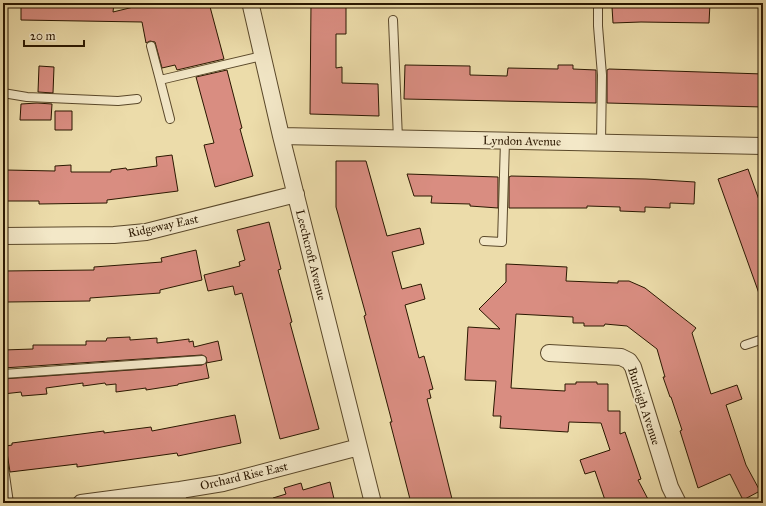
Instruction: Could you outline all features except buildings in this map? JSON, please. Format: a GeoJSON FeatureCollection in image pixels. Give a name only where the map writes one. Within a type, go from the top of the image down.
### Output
{"type":"FeatureCollection","features":[{"type":"Feature","properties":{"kind":"street","name":"Leechcroft Avenue"},"geometry":{"type":"LineString","coordinates":[[251,6],[262,56],[373,503]]}},
{"type":"Feature","properties":{"kind":"street","name":"Lyndon Avenue"},"geometry":{"type":"LineString","coordinates":[[282,136],[763,146]]}},
{"type":"Feature","properties":{"kind":"street","name":"Ridgeway East"},"geometry":{"type":"LineString","coordinates":[[3,236],[114,235],[146,232],[296,194]]}},
{"type":"Feature","properties":{"kind":"street","name":"Burleigh Avenue"},"geometry":{"type":"LineString","coordinates":[[549,353],[621,357],[629,361],[670,487],[678,503]]}},
{"type":"Feature","properties":{"kind":"street","name":"Orchard Rise East"},"geometry":{"type":"LineString","coordinates":[[81,503],[181,496],[223,483],[358,447]]}},
{"type":"Feature","properties":{"kind":"lane"},"geometry":{"type":"LineString","coordinates":[[598,3],[598,26],[602,74],[601,143]]}},
{"type":"Feature","properties":{"kind":"lane"},"geometry":{"type":"LineString","coordinates":[[393,20],[398,139]]}},
{"type":"Feature","properties":{"kind":"lane"},"geometry":{"type":"LineString","coordinates":[[151,46],[170,119]]}},
{"type":"Feature","properties":{"kind":"lane"},"geometry":{"type":"LineString","coordinates":[[160,80],[262,56]]}},
{"type":"Feature","properties":{"kind":"lane"},"geometry":{"type":"LineString","coordinates":[[3,93],[27,97],[111,101],[137,99]]}},
{"type":"Feature","properties":{"kind":"lane"},"geometry":{"type":"LineString","coordinates":[[484,241],[502,242],[505,141]]}},
{"type":"Feature","properties":{"kind":"lane"},"geometry":{"type":"LineString","coordinates":[[745,345],[763,339]]}},
{"type":"Feature","properties":{"kind":"lane"},"geometry":{"type":"LineString","coordinates":[[3,374],[202,360]]}},
{"type":"Feature","properties":{"kind":"lane"},"geometry":{"type":"LineString","coordinates":[[3,461],[9,503]]}}]}
